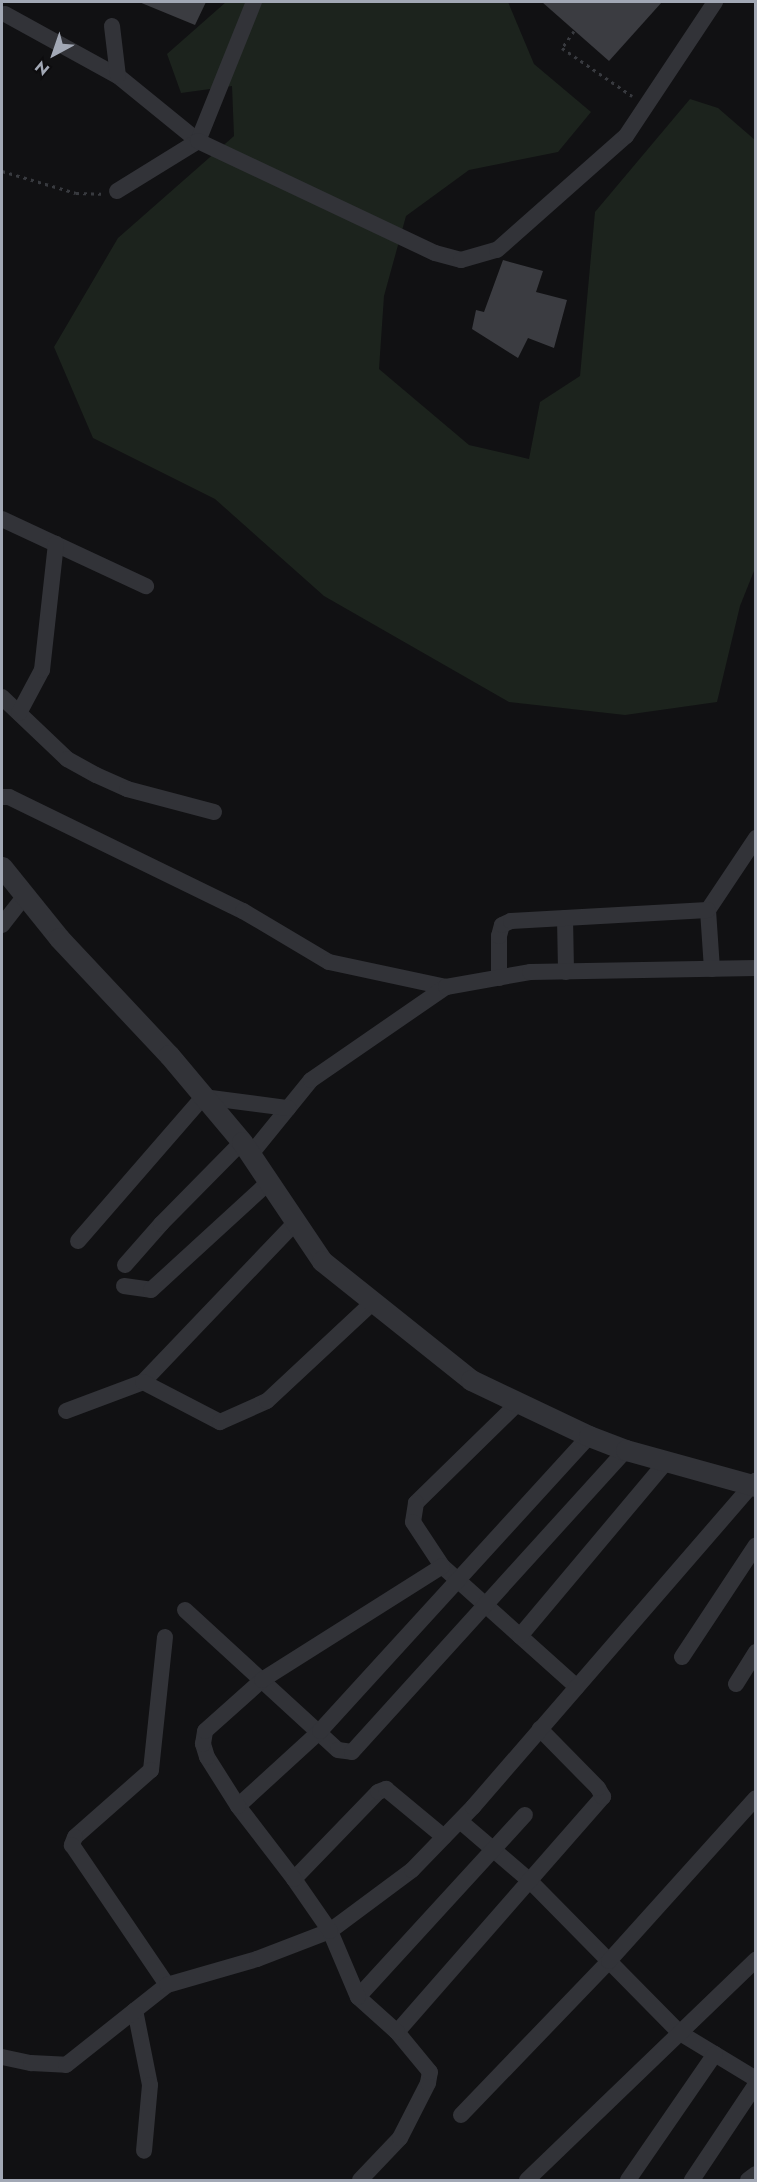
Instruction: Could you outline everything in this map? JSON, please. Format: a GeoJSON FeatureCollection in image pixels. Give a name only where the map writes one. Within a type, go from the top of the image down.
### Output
{"type":"FeatureCollection","features":[{"type":"Feature","properties":{"kind":"street"},"geometry":{"type":"LineString","coordinates":[[117,191],[198,141],[254,2]]}},
{"type":"Feature","properties":{"kind":"street"},"geometry":{"type":"LineString","coordinates":[[5,14],[118,76],[198,141],[435,253],[461,260],[497,250],[626,136],[649,106],[715,2]]}},
{"type":"Feature","properties":{"kind":"street"},"geometry":{"type":"LineString","coordinates":[[112,26],[118,76]]}},
{"type":"Feature","properties":{"kind":"street"},"geometry":{"type":"LineString","coordinates":[[2,519],[146,586]]}},
{"type":"Feature","properties":{"kind":"street"},"geometry":{"type":"LineString","coordinates":[[19,713],[42,670],[56,544]]}},
{"type":"Feature","properties":{"kind":"street"},"geometry":{"type":"LineString","coordinates":[[2,697],[67,759],[96,775],[127,789],[214,812]]}},
{"type":"Feature","properties":{"kind":"street"},"geometry":{"type":"LineString","coordinates":[[2,797],[9,797],[243,911],[329,962],[446,987],[530,972],[756,968]]}},
{"type":"Feature","properties":{"kind":"street"},"geometry":{"type":"LineString","coordinates":[[712,969],[708,910],[756,838]]}},
{"type":"Feature","properties":{"kind":"street"},"geometry":{"type":"LineString","coordinates":[[2,867],[24,897],[246,1148],[322,1261],[471,1380],[589,1436],[626,1450],[754,1484],[460,1821],[412,1870],[330,1931],[257,1959],[167,1985],[66,2065],[31,2063],[2,2057]]}},
{"type":"Feature","properties":{"kind":"street"},"geometry":{"type":"LineString","coordinates":[[2,926],[24,897]]}},
{"type":"Feature","properties":{"kind":"street"},"geometry":{"type":"LineString","coordinates":[[499,978],[499,936],[502,925],[511,921],[708,910]]}},
{"type":"Feature","properties":{"kind":"street"},"geometry":{"type":"LineString","coordinates":[[565,918],[566,972]]}},
{"type":"Feature","properties":{"kind":"street"},"geometry":{"type":"LineString","coordinates":[[125,1265],[161,1224],[288,1108],[311,1080],[446,987]]}},
{"type":"Feature","properties":{"kind":"street"},"geometry":{"type":"LineString","coordinates":[[203,1097],[288,1108]]}},
{"type":"Feature","properties":{"kind":"street"},"geometry":{"type":"LineString","coordinates":[[78,1241],[203,1097]]}},
{"type":"Feature","properties":{"kind":"street"},"geometry":{"type":"LineString","coordinates":[[124,1286],[151,1290],[270,1181]]}},
{"type":"Feature","properties":{"kind":"street"},"geometry":{"type":"LineString","coordinates":[[66,1410],[143,1382],[296,1222]]}},
{"type":"Feature","properties":{"kind":"street"},"geometry":{"type":"LineString","coordinates":[[143,1382],[220,1422],[267,1401],[374,1302]]}},
{"type":"Feature","properties":{"kind":"street"},"geometry":{"type":"LineString","coordinates":[[518,1403],[416,1503],[413,1522],[442,1566],[577,1687]]}},
{"type":"Feature","properties":{"kind":"street"},"geometry":{"type":"LineString","coordinates":[[238,1806],[320,1731],[589,1436]]}},
{"type":"Feature","properties":{"kind":"street"},"geometry":{"type":"LineString","coordinates":[[185,1610],[320,1731],[338,1750],[352,1752],[626,1450]]}},
{"type":"Feature","properties":{"kind":"street"},"geometry":{"type":"LineString","coordinates":[[520,1636],[666,1462]]}},
{"type":"Feature","properties":{"kind":"street"},"geometry":{"type":"LineString","coordinates":[[682,1657],[756,1545]]}},
{"type":"Feature","properties":{"kind":"street"},"geometry":{"type":"LineString","coordinates":[[360,2181],[400,2138],[428,2083],[430,2072],[425,2063],[397,2032],[358,1997],[330,1931],[294,1879],[238,1806],[207,1757],[203,1744],[205,1731],[262,1680],[442,1566]]}},
{"type":"Feature","properties":{"kind":"street"},"geometry":{"type":"LineString","coordinates":[[165,1637],[151,1770],[75,1837],[72,1845],[167,1985]]}},
{"type":"Feature","properties":{"kind":"street"},"geometry":{"type":"LineString","coordinates":[[736,1684],[756,1652]]}},
{"type":"Feature","properties":{"kind":"street"},"geometry":{"type":"LineString","coordinates":[[397,2032],[603,1797],[598,1788],[540,1730]]}},
{"type":"Feature","properties":{"kind":"street"},"geometry":{"type":"LineString","coordinates":[[294,1879],[378,1792],[386,1788],[444,1837]]}},
{"type":"Feature","properties":{"kind":"street"},"geometry":{"type":"LineString","coordinates":[[461,2115],[609,1961],[756,1798]]}},
{"type":"Feature","properties":{"kind":"street"},"geometry":{"type":"LineString","coordinates":[[358,1997],[492,1848],[525,1815]]}},
{"type":"Feature","properties":{"kind":"street"},"geometry":{"type":"LineString","coordinates":[[460,1821],[530,1881],[680,2033],[756,2079]]}},
{"type":"Feature","properties":{"kind":"street"},"geometry":{"type":"LineString","coordinates":[[527,2181],[756,1960]]}},
{"type":"Feature","properties":{"kind":"street"},"geometry":{"type":"LineString","coordinates":[[135,2010],[150,2085],[144,2151]]}},
{"type":"Feature","properties":{"kind":"street"},"geometry":{"type":"LineString","coordinates":[[628,2181],[715,2054]]}},
{"type":"Feature","properties":{"kind":"street"},"geometry":{"type":"LineString","coordinates":[[692,2181],[756,2084]]}},
{"type":"Feature","properties":{"kind":"street"},"geometry":{"type":"LineString","coordinates":[[748,2181],[756,2174]]}},
{"type":"Feature","properties":{"kind":"path"},"geometry":{"type":"LineString","coordinates":[[574,31],[562,48],[649,106]]}},
{"type":"Feature","properties":{"kind":"path"},"geometry":{"type":"LineString","coordinates":[[2,171],[76,193],[91,195],[117,191]]}},
{"type":"Feature","properties":{"kind":"shaded area"},"geometry":{"type":"Polygon","coordinates":[[[226,2],[508,2],[534,64],[591,112],[558,152],[469,170],[406,216],[384,296],[379,369],[469,445],[529,459],[540,402],[580,376],[595,212],[690,99],[718,108],[755,140],[756,566],[740,606],[717,702],[625,715],[509,702],[324,596],[215,499],[93,438],[54,347],[118,238],[234,136],[232,86],[181,93],[167,54],[226,2]]]}},
{"type":"Feature","properties":{"kind":"building"},"geometry":{"type":"Polygon","coordinates":[[[139,2],[206,2],[195,25],[139,2]]]}},
{"type":"Feature","properties":{"kind":"building"},"geometry":{"type":"Polygon","coordinates":[[[542,2],[662,2],[609,61],[542,2]]]}},
{"type":"Feature","properties":{"kind":"building"},"geometry":{"type":"Polygon","coordinates":[[[503,260],[543,271],[536,292],[567,300],[554,348],[528,338],[518,358],[472,329],[476,310],[484,312],[503,260]]]}}]}
